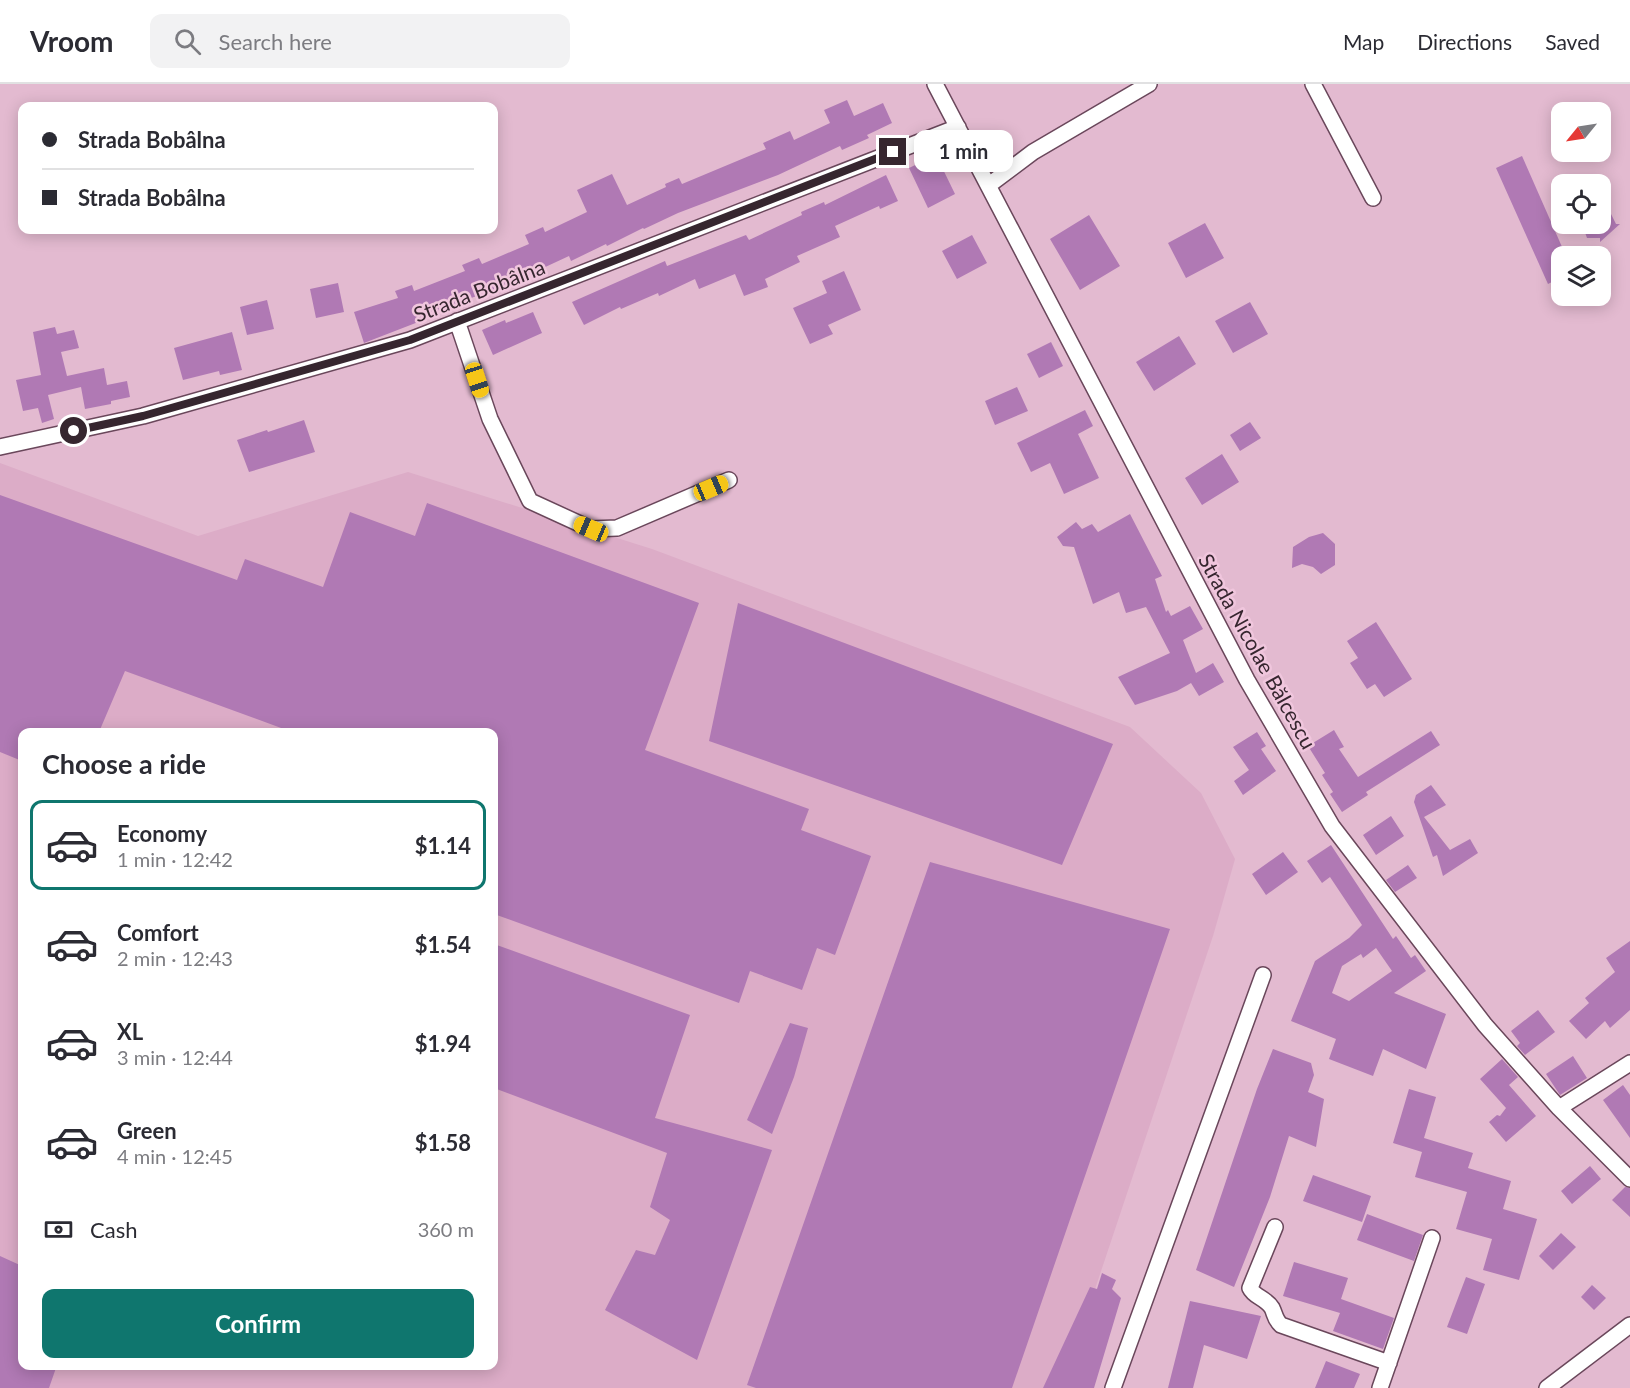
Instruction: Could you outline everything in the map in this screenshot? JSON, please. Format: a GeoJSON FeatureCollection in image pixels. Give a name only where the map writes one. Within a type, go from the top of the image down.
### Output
{"type":"FeatureCollection","features":[{"type":"Feature","properties":{"kind":"street","name":"Strada Nicolae Bălcescu"},"geometry":{"type":"LineString","coordinates":[[935,84],[1247,680],[1332,826],[1485,1024],[1559,1108],[1630,1179]]}},
{"type":"Feature","properties":{"kind":"street"},"geometry":{"type":"LineString","coordinates":[[989,184],[1033,152],[1149,84]]}},
{"type":"Feature","properties":{"kind":"street"},"geometry":{"type":"LineString","coordinates":[[1313,84],[1373,198]]}},
{"type":"Feature","properties":{"kind":"street","name":"Strada Bobâlna"},"geometry":{"type":"LineString","coordinates":[[0,447],[143,416],[410,340],[958,127]]}},
{"type":"Feature","properties":{"kind":"street"},"geometry":{"type":"LineString","coordinates":[[458,321],[490,419],[530,501],[591,529],[617,528],[729,480]]}},
{"type":"Feature","properties":{"kind":"street"},"geometry":{"type":"LineString","coordinates":[[1113,1388],[1263,975]]}},
{"type":"Feature","properties":{"kind":"street"},"geometry":{"type":"LineString","coordinates":[[1559,1108],[1630,1063]]}},
{"type":"Feature","properties":{"kind":"street"},"geometry":{"type":"LineString","coordinates":[[1275,1227],[1250,1288],[1252,1293],[1266,1301],[1281,1325],[1389,1363]]}},
{"type":"Feature","properties":{"kind":"street"},"geometry":{"type":"LineString","coordinates":[[1380,1388],[1432,1238]]}},
{"type":"Feature","properties":{"kind":"street"},"geometry":{"type":"LineString","coordinates":[[1547,1388],[1630,1325]]}},
{"type":"Feature","properties":{"kind":"shaded area"},"geometry":{"type":"Polygon","coordinates":[[[0,463],[198,536],[408,472],[652,549],[1130,727],[1201,793],[1235,859],[1213,936],[1062,1388],[0,1388],[0,463]]]}},
{"type":"Feature","properties":{"kind":"building"},"geometry":{"type":"Polygon","coordinates":[[[847,100],[854,116],[883,103],[892,123],[867,135],[869,138],[842,150],[840,146],[778,175],[678,213],[571,261],[569,256],[513,282],[424,316],[426,319],[364,343],[354,312],[398,298],[395,291],[412,285],[414,291],[465,271],[462,265],[479,258],[482,264],[529,244],[525,235],[543,227],[545,232],[587,212],[577,190],[612,174],[627,205],[666,187],[665,184],[679,178],[682,184],[766,149],[763,143],[790,131],[794,140],[830,123],[824,110],[847,100]]]}},
{"type":"Feature","properties":{"kind":"building"},"geometry":{"type":"Polygon","coordinates":[[[936,155],[955,194],[928,208],[909,168],[936,155]]]}},
{"type":"Feature","properties":{"kind":"building"},"geometry":{"type":"Polygon","coordinates":[[[1522,156],[1551,222],[1551,234],[1556,234],[1562,246],[1551,246],[1551,282],[1548,284],[1496,168],[1522,156]]]}},
{"type":"Feature","properties":{"kind":"building"},"geometry":{"type":"Polygon","coordinates":[[[886,175],[898,201],[880,209],[879,206],[835,226],[840,237],[797,256],[800,262],[765,279],[768,287],[744,296],[735,274],[699,289],[695,279],[659,296],[658,293],[621,309],[620,307],[584,325],[572,302],[665,261],[667,266],[746,235],[749,240],[802,215],[801,212],[824,202],[825,205],[886,175]]]}},
{"type":"Feature","properties":{"kind":"building"},"geometry":{"type":"Polygon","coordinates":[[[1611,214],[1616,224],[1620,224],[1611,232],[1611,214]]]}},
{"type":"Feature","properties":{"kind":"building"},"geometry":{"type":"Polygon","coordinates":[[[1089,215],[1120,266],[1080,290],[1050,239],[1089,215]]]}},
{"type":"Feature","properties":{"kind":"building"},"geometry":{"type":"Polygon","coordinates":[[[1205,223],[1224,258],[1186,278],[1168,243],[1205,223]]]}},
{"type":"Feature","properties":{"kind":"building"},"geometry":{"type":"Polygon","coordinates":[[[1586,234],[1609,234],[1600,242],[1600,238],[1587,238],[1586,234]]]}},
{"type":"Feature","properties":{"kind":"building"},"geometry":{"type":"Polygon","coordinates":[[[972,235],[987,263],[957,279],[942,251],[972,235]]]}},
{"type":"Feature","properties":{"kind":"building"},"geometry":{"type":"Polygon","coordinates":[[[844,271],[861,310],[828,325],[833,334],[810,344],[793,308],[827,293],[822,281],[844,271]]]}},
{"type":"Feature","properties":{"kind":"building"},"geometry":{"type":"Polygon","coordinates":[[[338,283],[344,312],[316,318],[310,289],[338,283]]]}},
{"type":"Feature","properties":{"kind":"building"},"geometry":{"type":"Polygon","coordinates":[[[267,300],[274,329],[247,335],[240,307],[267,300]]]}},
{"type":"Feature","properties":{"kind":"building"},"geometry":{"type":"Polygon","coordinates":[[[1250,302],[1268,334],[1233,353],[1215,321],[1250,302]]]}},
{"type":"Feature","properties":{"kind":"building"},"geometry":{"type":"Polygon","coordinates":[[[533,312],[542,333],[493,355],[482,330],[533,312]]]}},
{"type":"Feature","properties":{"kind":"building"},"geometry":{"type":"Polygon","coordinates":[[[55,327],[57,334],[74,330],[79,348],[61,352],[67,376],[104,368],[107,385],[127,381],[130,397],[111,401],[111,404],[85,409],[81,387],[48,395],[54,419],[42,423],[38,408],[23,411],[16,380],[41,375],[33,332],[55,327]]]}},
{"type":"Feature","properties":{"kind":"building"},"geometry":{"type":"Polygon","coordinates":[[[232,332],[242,370],[220,375],[219,371],[183,380],[174,348],[232,332]]]}},
{"type":"Feature","properties":{"kind":"building"},"geometry":{"type":"Polygon","coordinates":[[[1179,336],[1196,364],[1154,391],[1136,362],[1179,336]]]}},
{"type":"Feature","properties":{"kind":"building"},"geometry":{"type":"Polygon","coordinates":[[[1051,342],[1063,366],[1039,378],[1027,354],[1051,342]]]}},
{"type":"Feature","properties":{"kind":"building"},"geometry":{"type":"Polygon","coordinates":[[[1017,387],[1028,411],[995,425],[985,401],[1017,387]]]}},
{"type":"Feature","properties":{"kind":"building"},"geometry":{"type":"Polygon","coordinates":[[[1085,410],[1093,426],[1078,434],[1099,478],[1064,494],[1050,463],[1031,472],[1017,443],[1085,410]]]}},
{"type":"Feature","properties":{"kind":"building"},"geometry":{"type":"Polygon","coordinates":[[[304,420],[315,452],[249,472],[237,440],[304,420]]]}},
{"type":"Feature","properties":{"kind":"building"},"geometry":{"type":"Polygon","coordinates":[[[1250,422],[1261,438],[1240,451],[1230,435],[1250,422]]]}},
{"type":"Feature","properties":{"kind":"building"},"geometry":{"type":"Polygon","coordinates":[[[1222,454],[1239,482],[1202,505],[1185,478],[1222,454]]]}},
{"type":"Feature","properties":{"kind":"building"},"geometry":{"type":"Polygon","coordinates":[[[0,495],[237,580],[245,559],[323,587],[350,512],[415,536],[427,503],[699,603],[645,750],[809,809],[801,830],[871,856],[835,955],[817,948],[802,990],[750,971],[739,1003],[498,915],[498,728],[281,728],[125,671],[101,728],[18,728],[18,759],[0,752],[0,495]]]}},
{"type":"Feature","properties":{"kind":"building"},"geometry":{"type":"Polygon","coordinates":[[[1130,514],[1162,576],[1155,579],[1166,612],[1168,610],[1171,616],[1190,606],[1203,629],[1183,640],[1196,673],[1213,663],[1224,682],[1199,696],[1191,683],[1177,691],[1135,705],[1118,677],[1170,653],[1146,607],[1126,613],[1119,592],[1093,604],[1074,547],[1063,546],[1057,537],[1076,522],[1082,529],[1092,524],[1098,532],[1130,514]]]}},
{"type":"Feature","properties":{"kind":"building"},"geometry":{"type":"Polygon","coordinates":[[[1323,533],[1335,544],[1335,565],[1321,574],[1313,567],[1302,564],[1292,568],[1293,547],[1309,537],[1323,533]]]}},
{"type":"Feature","properties":{"kind":"building"},"geometry":{"type":"Polygon","coordinates":[[[738,603],[1113,744],[1062,865],[709,741],[738,603]]]}},
{"type":"Feature","properties":{"kind":"building"},"geometry":{"type":"Polygon","coordinates":[[[1376,622],[1412,679],[1384,697],[1375,684],[1367,689],[1350,663],[1358,658],[1347,641],[1376,622]]]}},
{"type":"Feature","properties":{"kind":"building"},"geometry":{"type":"Polygon","coordinates":[[[1334,730],[1344,747],[1339,749],[1358,777],[1431,731],[1440,745],[1366,792],[1368,795],[1342,812],[1330,794],[1333,792],[1322,775],[1325,773],[1308,746],[1334,730]]]}},
{"type":"Feature","properties":{"kind":"building"},"geometry":{"type":"Polygon","coordinates":[[[1257,732],[1266,746],[1261,749],[1276,771],[1243,795],[1234,781],[1249,770],[1233,747],[1257,732]]]}},
{"type":"Feature","properties":{"kind":"building"},"geometry":{"type":"Polygon","coordinates":[[[1431,785],[1446,805],[1424,817],[1450,850],[1470,839],[1478,853],[1443,876],[1437,855],[1433,857],[1414,802],[1416,795],[1431,785]]]}},
{"type":"Feature","properties":{"kind":"building"},"geometry":{"type":"Polygon","coordinates":[[[1391,816],[1404,836],[1376,855],[1363,835],[1391,816]]]}},
{"type":"Feature","properties":{"kind":"building"},"geometry":{"type":"Polygon","coordinates":[[[1331,845],[1393,939],[1396,936],[1411,958],[1415,955],[1426,971],[1394,993],[1446,1014],[1426,1069],[1383,1049],[1373,1076],[1329,1059],[1336,1039],[1291,1021],[1315,961],[1349,938],[1362,925],[1330,877],[1322,883],[1307,861],[1331,845]],[[1376,948],[1363,958],[1361,954],[1342,966],[1332,993],[1349,1001],[1392,971],[1376,948]]]}},
{"type":"Feature","properties":{"kind":"building"},"geometry":{"type":"Polygon","coordinates":[[[1283,852],[1298,872],[1266,895],[1252,874],[1283,852]]]}},
{"type":"Feature","properties":{"kind":"building"},"geometry":{"type":"Polygon","coordinates":[[[930,862],[1170,929],[1012,1388],[756,1388],[747,1385],[930,862]]]}},
{"type":"Feature","properties":{"kind":"building"},"geometry":{"type":"Polygon","coordinates":[[[1408,865],[1417,878],[1395,892],[1386,880],[1408,865]]]}},
{"type":"Feature","properties":{"kind":"building"},"geometry":{"type":"Polygon","coordinates":[[[1630,941],[1630,1010],[1610,1028],[1605,1021],[1586,1039],[1569,1021],[1589,1003],[1585,998],[1615,972],[1606,958],[1630,941]]]}},
{"type":"Feature","properties":{"kind":"building"},"geometry":{"type":"Polygon","coordinates":[[[498,945],[690,1015],[655,1118],[772,1150],[697,1360],[605,1310],[636,1250],[655,1255],[670,1220],[650,1207],[667,1153],[498,1090],[498,945]]]}},
{"type":"Feature","properties":{"kind":"building"},"geometry":{"type":"Polygon","coordinates":[[[1538,1010],[1555,1032],[1525,1055],[1517,1046],[1520,1043],[1511,1031],[1538,1010]]]}},
{"type":"Feature","properties":{"kind":"building"},"geometry":{"type":"Polygon","coordinates":[[[790,1023],[808,1028],[794,1077],[772,1134],[747,1120],[790,1023]]]}},
{"type":"Feature","properties":{"kind":"building"},"geometry":{"type":"Polygon","coordinates":[[[1273,1049],[1311,1063],[1314,1075],[1308,1092],[1324,1099],[1316,1147],[1289,1136],[1270,1197],[1234,1287],[1196,1270],[1257,1089],[1273,1049]]]}},
{"type":"Feature","properties":{"kind":"building"},"geometry":{"type":"Polygon","coordinates":[[[1573,1056],[1587,1078],[1560,1095],[1546,1074],[1573,1056]]]}},
{"type":"Feature","properties":{"kind":"building"},"geometry":{"type":"Polygon","coordinates":[[[1502,1059],[1518,1077],[1509,1085],[1536,1116],[1506,1142],[1489,1122],[1497,1115],[1500,1116],[1506,1108],[1480,1079],[1502,1059]]]}},
{"type":"Feature","properties":{"kind":"building"},"geometry":{"type":"Polygon","coordinates":[[[1623,1085],[1630,1095],[1630,1138],[1603,1100],[1623,1085]]]}},
{"type":"Feature","properties":{"kind":"building"},"geometry":{"type":"Polygon","coordinates":[[[1409,1089],[1436,1097],[1424,1138],[1473,1153],[1468,1168],[1511,1181],[1503,1209],[1537,1219],[1519,1280],[1483,1270],[1492,1239],[1456,1229],[1467,1192],[1415,1177],[1422,1152],[1393,1143],[1409,1089]]]}},
{"type":"Feature","properties":{"kind":"building"},"geometry":{"type":"Polygon","coordinates":[[[1590,1166],[1601,1179],[1572,1204],[1561,1191],[1590,1166]]]}},
{"type":"Feature","properties":{"kind":"building"},"geometry":{"type":"Polygon","coordinates":[[[1313,1175],[1371,1196],[1362,1222],[1303,1201],[1313,1175]]]}},
{"type":"Feature","properties":{"kind":"building"},"geometry":{"type":"Polygon","coordinates":[[[1625,1187],[1630,1188],[1630,1217],[1612,1200],[1625,1187]]]}},
{"type":"Feature","properties":{"kind":"building"},"geometry":{"type":"Polygon","coordinates":[[[1367,1214],[1423,1235],[1414,1261],[1357,1240],[1367,1214]]]}},
{"type":"Feature","properties":{"kind":"building"},"geometry":{"type":"Polygon","coordinates":[[[1561,1233],[1576,1247],[1553,1270],[1539,1256],[1561,1233]]]}},
{"type":"Feature","properties":{"kind":"building"},"geometry":{"type":"Polygon","coordinates":[[[0,1256],[18,1264],[18,1370],[55,1370],[49,1388],[0,1388],[0,1256]]]}},
{"type":"Feature","properties":{"kind":"building"},"geometry":{"type":"Polygon","coordinates":[[[1294,1262],[1348,1278],[1341,1299],[1394,1318],[1383,1349],[1333,1331],[1340,1313],[1283,1296],[1294,1262]]]}},
{"type":"Feature","properties":{"kind":"building"},"geometry":{"type":"Polygon","coordinates":[[[1102,1273],[1116,1280],[1112,1289],[1121,1298],[1094,1388],[1043,1388],[1090,1287],[1097,1289],[1102,1273]]]}},
{"type":"Feature","properties":{"kind":"building"},"geometry":{"type":"Polygon","coordinates":[[[1466,1277],[1485,1284],[1467,1334],[1447,1327],[1466,1277]]]}},
{"type":"Feature","properties":{"kind":"building"},"geometry":{"type":"Polygon","coordinates":[[[1592,1285],[1606,1298],[1594,1310],[1581,1297],[1592,1285]]]}},
{"type":"Feature","properties":{"kind":"building"},"geometry":{"type":"Polygon","coordinates":[[[1190,1301],[1261,1316],[1247,1359],[1204,1345],[1193,1388],[1168,1388],[1190,1301]]]}},
{"type":"Feature","properties":{"kind":"building"},"geometry":{"type":"Polygon","coordinates":[[[1326,1361],[1360,1374],[1354,1388],[1315,1388],[1326,1361]]]}},
{"type":"Feature","properties":{"kind":"route"},"geometry":{"type":"LineString","coordinates":[[74,431],[143,416],[410,340],[893,152]]}}]}
